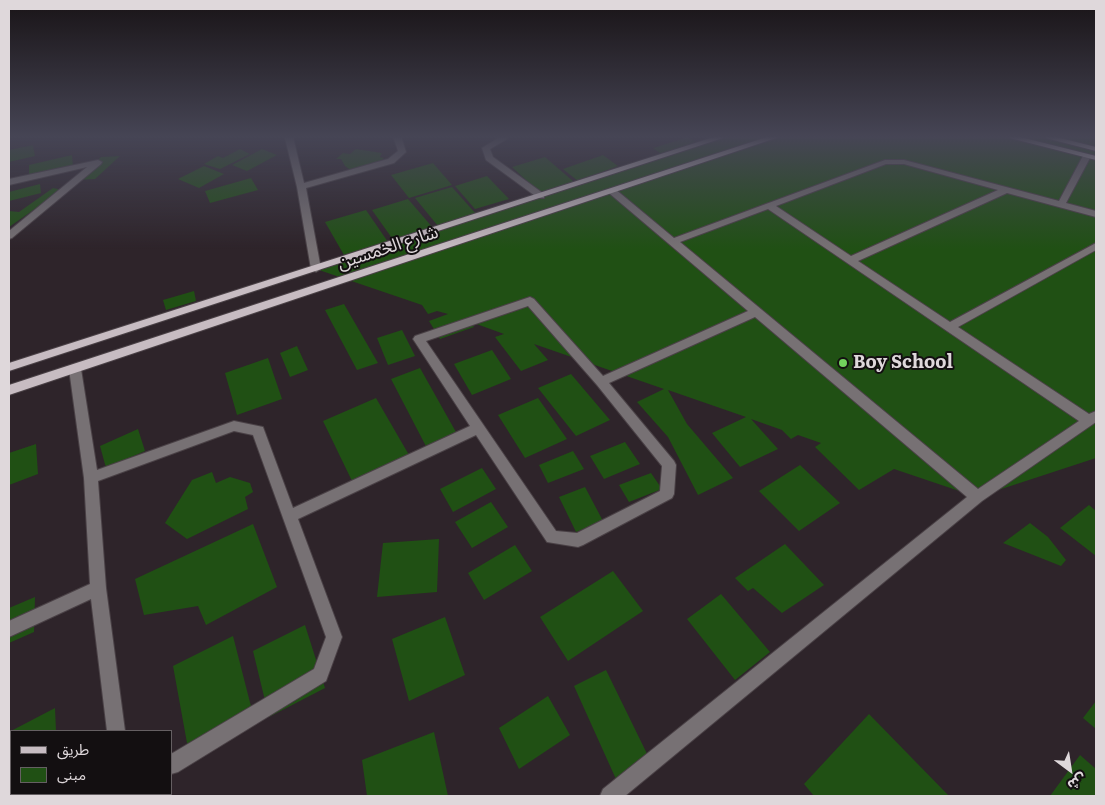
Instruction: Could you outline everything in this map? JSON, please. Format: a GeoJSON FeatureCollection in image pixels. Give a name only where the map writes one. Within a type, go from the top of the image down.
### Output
{"type":"FeatureCollection","features":[{"type":"Feature","properties":{"kind":"main road","name":"شارع الخمسين"},"geometry":{"type":"LineString","coordinates":[[9,367],[610,174]]}},
{"type":"Feature","properties":{"kind":"main road","name":"شارع الخمسين"},"geometry":{"type":"LineString","coordinates":[[9,390],[665,174]]}},
{"type":"Feature","properties":{"kind":"street"},"geometry":{"type":"LineString","coordinates":[[9,182],[47,174]]}},
{"type":"Feature","properties":{"kind":"street"},"geometry":{"type":"LineString","coordinates":[[9,236],[84,174]]}},
{"type":"Feature","properties":{"kind":"street"},"geometry":{"type":"LineString","coordinates":[[298,174],[316,269]]}},
{"type":"Feature","properties":{"kind":"street"},"geometry":{"type":"LineString","coordinates":[[301,187],[348,174]]}},
{"type":"Feature","properties":{"kind":"street"},"geometry":{"type":"LineString","coordinates":[[510,174],[541,196]]}},
{"type":"Feature","properties":{"kind":"street"},"geometry":{"type":"LineString","coordinates":[[672,242],[855,174]]}},
{"type":"Feature","properties":{"kind":"street"},"geometry":{"type":"LineString","coordinates":[[946,174],[1096,214]]}},
{"type":"Feature","properties":{"kind":"street"},"geometry":{"type":"LineString","coordinates":[[1061,205],[1081,174]]}},
{"type":"Feature","properties":{"kind":"street"},"geometry":{"type":"LineString","coordinates":[[850,260],[1006,190]]}},
{"type":"Feature","properties":{"kind":"street"},"geometry":{"type":"LineString","coordinates":[[612,191],[977,497]]}},
{"type":"Feature","properties":{"kind":"street"},"geometry":{"type":"LineString","coordinates":[[610,796],[977,497],[1093,419],[949,327],[770,206]]}},
{"type":"Feature","properties":{"kind":"street"},"geometry":{"type":"LineString","coordinates":[[949,327],[1096,246]]}},
{"type":"Feature","properties":{"kind":"street"},"geometry":{"type":"LineString","coordinates":[[530,301],[601,382],[669,465],[668,494],[578,540],[552,537],[419,339],[530,301]]}},
{"type":"Feature","properties":{"kind":"street"},"geometry":{"type":"LineString","coordinates":[[601,382],[756,312]]}},
{"type":"Feature","properties":{"kind":"street"},"geometry":{"type":"LineString","coordinates":[[75,369],[91,478],[98,588],[116,730]]}},
{"type":"Feature","properties":{"kind":"street"},"geometry":{"type":"LineString","coordinates":[[91,478],[234,426],[258,431],[334,636],[320,675],[172,764]]}},
{"type":"Feature","properties":{"kind":"street"},"geometry":{"type":"LineString","coordinates":[[290,516],[478,428]]}},
{"type":"Feature","properties":{"kind":"street"},"geometry":{"type":"LineString","coordinates":[[9,629],[98,588]]}},
{"type":"Feature","properties":{"kind":"building"},"geometry":{"type":"Polygon","coordinates":[[[83,174],[101,174],[95,179],[76,180],[83,174]]]}},
{"type":"Feature","properties":{"kind":"building"},"geometry":{"type":"Polygon","coordinates":[[[189,174],[224,174],[199,188],[178,179],[189,174]]]}},
{"type":"Feature","properties":{"kind":"building"},"geometry":{"type":"Polygon","coordinates":[[[442,174],[452,185],[409,198],[391,175],[442,174]]]}},
{"type":"Feature","properties":{"kind":"building"},"geometry":{"type":"Polygon","coordinates":[[[519,174],[564,174],[574,182],[540,193],[519,174]]]}},
{"type":"Feature","properties":{"kind":"building"},"geometry":{"type":"Polygon","coordinates":[[[569,174],[598,174],[578,181],[569,174]]]}},
{"type":"Feature","properties":{"kind":"building","name":"Boy School"},"geometry":{"type":"Polygon","coordinates":[[[610,174],[1096,174],[1096,458],[977,497],[894,469],[859,490],[815,447],[821,443],[798,435],[791,439],[782,430],[751,419],[778,449],[740,467],[712,433],[746,417],[668,390],[687,424],[733,478],[698,495],[668,437],[637,402],[664,389],[534,344],[548,360],[521,371],[495,337],[504,334],[471,322],[474,327],[440,339],[429,321],[448,314],[437,311],[428,314],[422,305],[316,269],[610,174]]]}},
{"type":"Feature","properties":{"kind":"building"},"geometry":{"type":"Polygon","coordinates":[[[487,176],[509,199],[475,209],[455,186],[487,176]]]}},
{"type":"Feature","properties":{"kind":"building"},"geometry":{"type":"Polygon","coordinates":[[[251,178],[258,190],[210,203],[205,191],[251,178]]]}},
{"type":"Feature","properties":{"kind":"building"},"geometry":{"type":"Polygon","coordinates":[[[40,184],[41,193],[9,201],[9,192],[40,184]]]}},
{"type":"Feature","properties":{"kind":"building"},"geometry":{"type":"Polygon","coordinates":[[[452,187],[476,214],[438,226],[415,198],[452,187]]]}},
{"type":"Feature","properties":{"kind":"building"},"geometry":{"type":"Polygon","coordinates":[[[53,188],[62,190],[9,227],[9,211],[19,212],[53,188]]]}},
{"type":"Feature","properties":{"kind":"building"},"geometry":{"type":"Polygon","coordinates":[[[408,199],[433,228],[394,241],[372,210],[408,199]]]}},
{"type":"Feature","properties":{"kind":"building"},"geometry":{"type":"Polygon","coordinates":[[[366,210],[388,242],[344,255],[325,222],[366,210]]]}},
{"type":"Feature","properties":{"kind":"building"},"geometry":{"type":"Polygon","coordinates":[[[194,291],[196,301],[166,310],[163,300],[194,291]]]}},
{"type":"Feature","properties":{"kind":"building"},"geometry":{"type":"Polygon","coordinates":[[[344,304],[378,363],[357,370],[325,310],[344,304]]]}},
{"type":"Feature","properties":{"kind":"building"},"geometry":{"type":"Polygon","coordinates":[[[402,330],[415,356],[388,365],[377,338],[402,330]]]}},
{"type":"Feature","properties":{"kind":"building"},"geometry":{"type":"Polygon","coordinates":[[[297,346],[308,370],[290,377],[280,353],[297,346]]]}},
{"type":"Feature","properties":{"kind":"building"},"geometry":{"type":"Polygon","coordinates":[[[492,350],[511,379],[472,395],[454,364],[492,350]]]}},
{"type":"Feature","properties":{"kind":"building"},"geometry":{"type":"Polygon","coordinates":[[[268,358],[282,399],[237,415],[225,373],[268,358]]]}},
{"type":"Feature","properties":{"kind":"building"},"geometry":{"type":"Polygon","coordinates":[[[420,368],[461,441],[430,454],[391,379],[420,368]]]}},
{"type":"Feature","properties":{"kind":"building"},"geometry":{"type":"Polygon","coordinates":[[[571,374],[610,420],[576,436],[538,388],[571,374]]]}},
{"type":"Feature","properties":{"kind":"building"},"geometry":{"type":"Polygon","coordinates":[[[376,398],[409,455],[352,481],[323,421],[376,398]]]}},
{"type":"Feature","properties":{"kind":"building"},"geometry":{"type":"Polygon","coordinates":[[[538,398],[567,439],[525,458],[498,415],[538,398]]]}},
{"type":"Feature","properties":{"kind":"building"},"geometry":{"type":"Polygon","coordinates":[[[138,429],[145,451],[106,468],[100,446],[138,429]]]}},
{"type":"Feature","properties":{"kind":"building"},"geometry":{"type":"Polygon","coordinates":[[[625,442],[640,464],[604,479],[590,456],[625,442]]]}},
{"type":"Feature","properties":{"kind":"building"},"geometry":{"type":"Polygon","coordinates":[[[36,444],[38,474],[9,485],[9,453],[36,444]]]}},
{"type":"Feature","properties":{"kind":"building"},"geometry":{"type":"Polygon","coordinates":[[[573,451],[584,469],[548,483],[539,465],[573,451]]]}},
{"type":"Feature","properties":{"kind":"building"},"geometry":{"type":"Polygon","coordinates":[[[800,465],[840,503],[799,531],[759,491],[800,465]]]}},
{"type":"Feature","properties":{"kind":"building"},"geometry":{"type":"Polygon","coordinates":[[[482,468],[496,489],[453,512],[440,489],[482,468]]]}},
{"type":"Feature","properties":{"kind":"building"},"geometry":{"type":"Polygon","coordinates":[[[212,472],[216,483],[230,477],[250,483],[253,492],[245,497],[248,509],[187,539],[165,523],[192,480],[212,472]]]}},
{"type":"Feature","properties":{"kind":"building"},"geometry":{"type":"Polygon","coordinates":[[[651,473],[662,489],[629,502],[619,485],[651,473]]]}},
{"type":"Feature","properties":{"kind":"building"},"geometry":{"type":"Polygon","coordinates":[[[585,487],[603,521],[576,532],[559,497],[585,487]]]}},
{"type":"Feature","properties":{"kind":"building"},"geometry":{"type":"Polygon","coordinates":[[[491,502],[508,527],[472,548],[455,522],[491,502]]]}},
{"type":"Feature","properties":{"kind":"building"},"geometry":{"type":"Polygon","coordinates":[[[1089,505],[1096,511],[1096,556],[1060,528],[1089,505]]]}},
{"type":"Feature","properties":{"kind":"building"},"geometry":{"type":"Polygon","coordinates":[[[1030,523],[1048,537],[1066,560],[1061,566],[1003,543],[1030,523]]]}},
{"type":"Feature","properties":{"kind":"building"},"geometry":{"type":"Polygon","coordinates":[[[253,524],[277,587],[206,625],[198,606],[144,615],[135,579],[253,524]]]}},
{"type":"Feature","properties":{"kind":"building"},"geometry":{"type":"Polygon","coordinates":[[[439,539],[437,592],[377,597],[383,543],[439,539]]]}},
{"type":"Feature","properties":{"kind":"building"},"geometry":{"type":"Polygon","coordinates":[[[785,544],[824,585],[782,613],[753,588],[748,591],[735,578],[785,544]]]}},
{"type":"Feature","properties":{"kind":"building"},"geometry":{"type":"Polygon","coordinates":[[[515,545],[532,571],[484,600],[468,573],[515,545]]]}},
{"type":"Feature","properties":{"kind":"building"},"geometry":{"type":"Polygon","coordinates":[[[613,571],[643,611],[568,661],[540,617],[613,571]]]}},
{"type":"Feature","properties":{"kind":"building"},"geometry":{"type":"Polygon","coordinates":[[[721,594],[770,652],[735,680],[687,619],[721,594]]]}},
{"type":"Feature","properties":{"kind":"building"},"geometry":{"type":"Polygon","coordinates":[[[35,597],[34,632],[9,643],[9,608],[35,597]]]}},
{"type":"Feature","properties":{"kind":"building"},"geometry":{"type":"Polygon","coordinates":[[[445,617],[465,675],[409,701],[392,639],[445,617]]]}},
{"type":"Feature","properties":{"kind":"building"},"geometry":{"type":"Polygon","coordinates":[[[305,625],[325,688],[269,717],[253,651],[305,625]]]}},
{"type":"Feature","properties":{"kind":"building"},"geometry":{"type":"Polygon","coordinates":[[[233,636],[254,718],[189,754],[173,666],[233,636]]]}},
{"type":"Feature","properties":{"kind":"building"},"geometry":{"type":"Polygon","coordinates":[[[606,670],[654,768],[620,788],[574,686],[606,670]]]}},
{"type":"Feature","properties":{"kind":"building"},"geometry":{"type":"Polygon","coordinates":[[[548,696],[570,735],[519,769],[499,728],[548,696]]]}},
{"type":"Feature","properties":{"kind":"building"},"geometry":{"type":"Polygon","coordinates":[[[1096,701],[1096,729],[1083,718],[1096,701]]]}},
{"type":"Feature","properties":{"kind":"building"},"geometry":{"type":"Polygon","coordinates":[[[55,708],[56,730],[13,730],[55,708]]]}},
{"type":"Feature","properties":{"kind":"building"},"geometry":{"type":"Polygon","coordinates":[[[869,714],[949,796],[814,796],[804,784],[869,714]]]}},
{"type":"Feature","properties":{"kind":"building"},"geometry":{"type":"Polygon","coordinates":[[[9,732],[12,795],[9,796],[9,732]]]}},
{"type":"Feature","properties":{"kind":"building"},"geometry":{"type":"Polygon","coordinates":[[[434,732],[448,796],[367,796],[362,760],[434,732]]]}},
{"type":"Feature","properties":{"kind":"building"},"geometry":{"type":"Polygon","coordinates":[[[1080,755],[1096,769],[1096,796],[1050,796],[1080,755]]]}},
{"type":"Feature","properties":{"kind":"building"},"geometry":{"type":"Polygon","coordinates":[[[20,795],[77,795],[77,796],[17,796],[20,795]]]}},
{"type":"Feature","properties":{"kind":"place","name":"Boy School"},"geometry":{"type":"Point","coordinates":[843,363]}}]}
